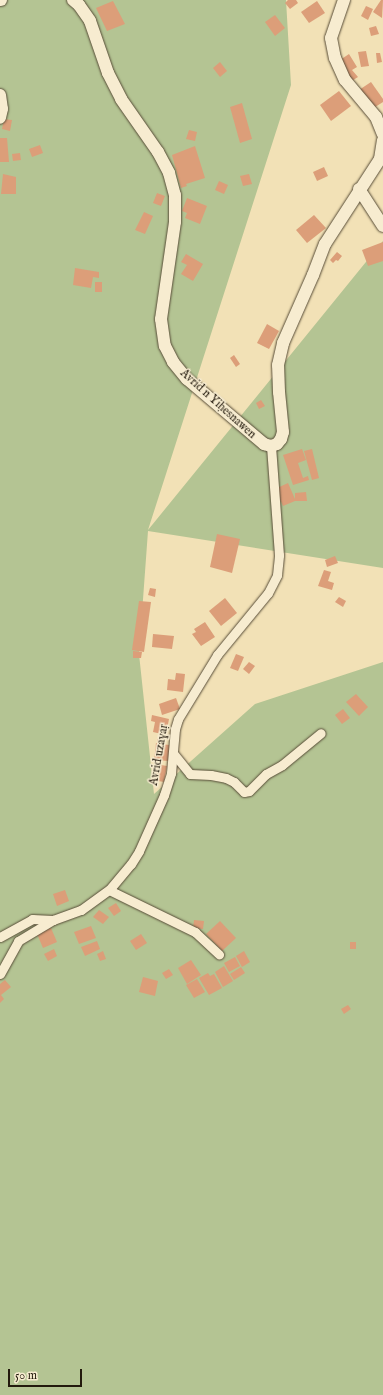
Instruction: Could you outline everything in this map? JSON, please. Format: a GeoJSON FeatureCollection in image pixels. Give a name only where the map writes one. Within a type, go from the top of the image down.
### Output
{"type":"FeatureCollection","features":[{"type":"Feature","properties":{"kind":"street","name":"Avrid n Yiḥesnawen"},"geometry":{"type":"LineString","coordinates":[[73,0],[79,5],[90,21],[108,73],[122,99],[158,152],[169,173],[175,195],[175,222],[161,319],[166,346],[176,366],[187,379],[252,436],[264,444],[271,446]]}},
{"type":"Feature","properties":{"kind":"street"},"geometry":{"type":"LineString","coordinates":[[344,0],[331,38],[335,58],[345,80],[376,117],[383,134]]}},
{"type":"Feature","properties":{"kind":"street"},"geometry":{"type":"LineString","coordinates":[[0,95],[2,109],[0,118]]}},
{"type":"Feature","properties":{"kind":"street"},"geometry":{"type":"LineString","coordinates":[[271,446],[277,444],[281,440],[283,432],[278,392],[278,364],[283,343],[325,244],[380,159],[383,140]]}},
{"type":"Feature","properties":{"kind":"street"},"geometry":{"type":"LineString","coordinates":[[359,190],[383,226]]}},
{"type":"Feature","properties":{"kind":"street","name":"Avrid uzaɣaṛ"},"geometry":{"type":"LineString","coordinates":[[0,937],[32,919],[53,920],[81,910],[109,890],[130,864],[152,824],[164,795],[171,773],[175,729],[184,708],[217,654],[268,593],[277,575],[279,555],[271,446]]}},
{"type":"Feature","properties":{"kind":"street"},"geometry":{"type":"LineString","coordinates":[[173,753],[190,774],[211,775],[226,778],[234,782],[244,792],[249,791],[266,774],[282,765],[321,733]]}},
{"type":"Feature","properties":{"kind":"street"},"geometry":{"type":"LineString","coordinates":[[109,890],[195,932],[219,954]]}},
{"type":"Feature","properties":{"kind":"street"},"geometry":{"type":"LineString","coordinates":[[0,974],[18,941],[53,920]]}},
{"type":"Feature","properties":{"kind":"green space"},"geometry":{"type":"Polygon","coordinates":[[[0,0],[286,0],[291,85],[148,530],[383,241],[383,568],[148,531],[139,654],[154,794],[255,704],[383,662],[383,1395],[0,1395],[0,0]]]}},
{"type":"Feature","properties":{"kind":"building"},"geometry":{"type":"Polygon","coordinates":[[[288,0],[296,0],[298,3],[290,9],[285,3],[288,0]]]}},
{"type":"Feature","properties":{"kind":"building"},"geometry":{"type":"Polygon","coordinates":[[[381,0],[383,0],[382,18],[373,12],[381,0]]]}},
{"type":"Feature","properties":{"kind":"building"},"geometry":{"type":"Polygon","coordinates":[[[113,1],[125,24],[107,31],[96,8],[113,1]]]}},
{"type":"Feature","properties":{"kind":"building"},"geometry":{"type":"Polygon","coordinates":[[[317,1],[325,13],[309,23],[301,12],[317,1]]]}},
{"type":"Feature","properties":{"kind":"building"},"geometry":{"type":"Polygon","coordinates":[[[366,6],[373,9],[368,20],[361,16],[366,6]]]}},
{"type":"Feature","properties":{"kind":"building"},"geometry":{"type":"Polygon","coordinates":[[[275,15],[285,28],[275,36],[265,22],[275,15]]]}},
{"type":"Feature","properties":{"kind":"building"},"geometry":{"type":"Polygon","coordinates":[[[376,26],[379,34],[371,36],[369,28],[376,26]]]}},
{"type":"Feature","properties":{"kind":"building"},"geometry":{"type":"Polygon","coordinates":[[[366,51],[369,66],[361,67],[358,52],[366,51]]]}},
{"type":"Feature","properties":{"kind":"building"},"geometry":{"type":"Polygon","coordinates":[[[376,53],[380,53],[382,62],[377,63],[376,53]]]}},
{"type":"Feature","properties":{"kind":"building"},"geometry":{"type":"Polygon","coordinates":[[[349,54],[357,67],[352,70],[358,77],[350,82],[337,62],[349,54]]]}},
{"type":"Feature","properties":{"kind":"building"},"geometry":{"type":"Polygon","coordinates":[[[220,62],[227,71],[220,77],[213,68],[220,62]]]}},
{"type":"Feature","properties":{"kind":"building"},"geometry":{"type":"Polygon","coordinates":[[[371,82],[383,99],[383,102],[372,109],[359,90],[371,82]]]}},
{"type":"Feature","properties":{"kind":"building"},"geometry":{"type":"Polygon","coordinates":[[[339,91],[351,106],[331,121],[320,105],[339,91]]]}},
{"type":"Feature","properties":{"kind":"building"},"geometry":{"type":"Polygon","coordinates":[[[242,103],[252,139],[240,143],[230,107],[242,103]]]}},
{"type":"Feature","properties":{"kind":"building"},"geometry":{"type":"Polygon","coordinates":[[[4,119],[12,120],[10,131],[2,129],[4,119]]]}},
{"type":"Feature","properties":{"kind":"building"},"geometry":{"type":"Polygon","coordinates":[[[189,130],[197,132],[195,141],[186,139],[189,130]]]}},
{"type":"Feature","properties":{"kind":"building"},"geometry":{"type":"Polygon","coordinates":[[[0,138],[7,138],[9,162],[0,162],[0,138]]]}},
{"type":"Feature","properties":{"kind":"building"},"geometry":{"type":"Polygon","coordinates":[[[40,145],[43,153],[32,157],[29,149],[40,145]]]}},
{"type":"Feature","properties":{"kind":"building"},"geometry":{"type":"Polygon","coordinates":[[[195,146],[205,178],[186,184],[187,186],[181,188],[172,155],[195,146]]]}},
{"type":"Feature","properties":{"kind":"building"},"geometry":{"type":"Polygon","coordinates":[[[20,153],[21,160],[13,161],[12,154],[20,153]]]}},
{"type":"Feature","properties":{"kind":"building"},"geometry":{"type":"Polygon","coordinates":[[[324,167],[328,176],[317,181],[313,172],[324,167]]]}},
{"type":"Feature","properties":{"kind":"building"},"geometry":{"type":"Polygon","coordinates":[[[3,174],[16,177],[16,194],[1,194],[3,174]]]}},
{"type":"Feature","properties":{"kind":"building"},"geometry":{"type":"Polygon","coordinates":[[[249,174],[252,184],[243,186],[240,176],[249,174]]]}},
{"type":"Feature","properties":{"kind":"building"},"geometry":{"type":"Polygon","coordinates":[[[219,181],[228,185],[224,194],[215,190],[219,181]]]}},
{"type":"Feature","properties":{"kind":"building"},"geometry":{"type":"Polygon","coordinates":[[[157,193],[165,196],[161,206],[153,203],[157,193]]]}},
{"type":"Feature","properties":{"kind":"building"},"geometry":{"type":"Polygon","coordinates":[[[187,198],[207,206],[200,224],[185,218],[187,213],[182,211],[187,198]]]}},
{"type":"Feature","properties":{"kind":"building"},"geometry":{"type":"Polygon","coordinates":[[[144,212],[153,216],[145,234],[135,230],[144,212]]]}},
{"type":"Feature","properties":{"kind":"building"},"geometry":{"type":"Polygon","coordinates":[[[314,215],[326,228],[307,243],[296,230],[314,215]]]}},
{"type":"Feature","properties":{"kind":"building"},"geometry":{"type":"Polygon","coordinates":[[[383,242],[383,261],[368,266],[362,250],[383,242]]]}},
{"type":"Feature","properties":{"kind":"building"},"geometry":{"type":"Polygon","coordinates":[[[337,252],[342,256],[338,261],[336,260],[333,263],[330,260],[337,252]]]}},
{"type":"Feature","properties":{"kind":"building"},"geometry":{"type":"Polygon","coordinates":[[[186,254],[203,264],[193,281],[181,274],[187,265],[181,262],[186,254]]]}},
{"type":"Feature","properties":{"kind":"building"},"geometry":{"type":"Polygon","coordinates":[[[75,268],[99,272],[99,278],[93,277],[91,288],[73,285],[75,268]]]}},
{"type":"Feature","properties":{"kind":"building"},"geometry":{"type":"Polygon","coordinates":[[[95,282],[102,282],[102,292],[95,292],[95,282]]]}},
{"type":"Feature","properties":{"kind":"building"},"geometry":{"type":"Polygon","coordinates":[[[267,324],[279,331],[269,349],[257,343],[267,324]]]}},
{"type":"Feature","properties":{"kind":"building"},"geometry":{"type":"Polygon","coordinates":[[[234,355],[240,364],[236,367],[230,358],[234,355]]]}},
{"type":"Feature","properties":{"kind":"building"},"geometry":{"type":"Polygon","coordinates":[[[261,400],[265,406],[259,409],[256,403],[261,400]]]}},
{"type":"Feature","properties":{"kind":"building"},"geometry":{"type":"Polygon","coordinates":[[[302,449],[306,460],[298,463],[303,478],[308,476],[309,480],[293,485],[283,455],[302,449]]]}},
{"type":"Feature","properties":{"kind":"building"},"geometry":{"type":"Polygon","coordinates":[[[312,449],[319,478],[312,480],[304,451],[312,449]]]}},
{"type":"Feature","properties":{"kind":"building"},"geometry":{"type":"Polygon","coordinates":[[[288,483],[295,499],[295,493],[306,492],[307,501],[295,501],[283,506],[275,489],[288,483]]]}},
{"type":"Feature","properties":{"kind":"building"},"geometry":{"type":"Polygon","coordinates":[[[217,534],[240,539],[232,573],[210,567],[217,534]]]}},
{"type":"Feature","properties":{"kind":"building"},"geometry":{"type":"Polygon","coordinates":[[[335,556],[338,563],[327,567],[325,560],[335,556]]]}},
{"type":"Feature","properties":{"kind":"building"},"geometry":{"type":"Polygon","coordinates":[[[324,570],[331,572],[328,581],[334,583],[332,590],[318,586],[324,570]]]}},
{"type":"Feature","properties":{"kind":"building"},"geometry":{"type":"Polygon","coordinates":[[[150,588],[156,589],[155,597],[148,595],[150,588]]]}},
{"type":"Feature","properties":{"kind":"building"},"geometry":{"type":"Polygon","coordinates":[[[339,597],[346,601],[343,607],[335,602],[339,597]]]}},
{"type":"Feature","properties":{"kind":"building"},"geometry":{"type":"Polygon","coordinates":[[[225,598],[237,613],[221,626],[209,611],[225,598]]]}},
{"type":"Feature","properties":{"kind":"building"},"geometry":{"type":"Polygon","coordinates":[[[139,601],[151,602],[144,652],[132,650],[139,601]]]}},
{"type":"Feature","properties":{"kind":"building"},"geometry":{"type":"Polygon","coordinates":[[[205,622],[215,637],[201,646],[192,634],[196,632],[194,629],[205,622]]]}},
{"type":"Feature","properties":{"kind":"building"},"geometry":{"type":"Polygon","coordinates":[[[153,634],[174,636],[172,649],[152,647],[153,634]]]}},
{"type":"Feature","properties":{"kind":"building"},"geometry":{"type":"Polygon","coordinates":[[[133,651],[142,652],[141,658],[133,658],[133,651]]]}},
{"type":"Feature","properties":{"kind":"building"},"geometry":{"type":"Polygon","coordinates":[[[236,654],[244,657],[238,671],[230,668],[236,654]]]}},
{"type":"Feature","properties":{"kind":"building"},"geometry":{"type":"Polygon","coordinates":[[[249,662],[255,666],[249,674],[243,669],[249,662]]]}},
{"type":"Feature","properties":{"kind":"building"},"geometry":{"type":"Polygon","coordinates":[[[176,673],[185,674],[183,692],[167,690],[168,679],[175,680],[176,673]]]}},
{"type":"Feature","properties":{"kind":"building"},"geometry":{"type":"Polygon","coordinates":[[[356,694],[368,707],[359,716],[346,702],[356,694]]]}},
{"type":"Feature","properties":{"kind":"building"},"geometry":{"type":"Polygon","coordinates":[[[176,698],[180,709],[162,715],[159,704],[176,698]]]}},
{"type":"Feature","properties":{"kind":"building"},"geometry":{"type":"Polygon","coordinates":[[[343,709],[350,718],[342,724],[335,715],[343,709]]]}},
{"type":"Feature","properties":{"kind":"building"},"geometry":{"type":"Polygon","coordinates":[[[152,715],[169,719],[166,735],[153,732],[155,722],[151,721],[152,715]]]}},
{"type":"Feature","properties":{"kind":"building"},"geometry":{"type":"Polygon","coordinates":[[[163,737],[165,742],[159,744],[170,745],[169,761],[154,760],[156,743],[158,744],[157,739],[163,737]]]}},
{"type":"Feature","properties":{"kind":"building"},"geometry":{"type":"Polygon","coordinates":[[[155,764],[167,766],[164,782],[152,780],[155,764]]]}},
{"type":"Feature","properties":{"kind":"building"},"geometry":{"type":"Polygon","coordinates":[[[65,890],[69,901],[57,906],[53,894],[65,890]]]}},
{"type":"Feature","properties":{"kind":"building"},"geometry":{"type":"Polygon","coordinates":[[[116,903],[121,911],[114,916],[108,908],[116,903]]]}},
{"type":"Feature","properties":{"kind":"building"},"geometry":{"type":"Polygon","coordinates":[[[99,910],[109,917],[103,924],[93,917],[99,910]]]}},
{"type":"Feature","properties":{"kind":"building"},"geometry":{"type":"Polygon","coordinates":[[[194,920],[204,921],[203,929],[193,928],[194,920]]]}},
{"type":"Feature","properties":{"kind":"building"},"geometry":{"type":"Polygon","coordinates":[[[220,921],[236,938],[222,951],[206,934],[220,921]]]}},
{"type":"Feature","properties":{"kind":"building"},"geometry":{"type":"Polygon","coordinates":[[[91,926],[96,938],[79,944],[74,932],[91,926]]]}},
{"type":"Feature","properties":{"kind":"building"},"geometry":{"type":"Polygon","coordinates":[[[51,928],[57,942],[43,948],[37,934],[51,928]]]}},
{"type":"Feature","properties":{"kind":"building"},"geometry":{"type":"Polygon","coordinates":[[[141,934],[147,943],[136,950],[130,941],[141,934]]]}},
{"type":"Feature","properties":{"kind":"building"},"geometry":{"type":"Polygon","coordinates":[[[97,941],[100,949],[85,956],[81,947],[97,941]]]}},
{"type":"Feature","properties":{"kind":"building"},"geometry":{"type":"Polygon","coordinates":[[[350,942],[356,942],[356,949],[350,949],[350,942]]]}},
{"type":"Feature","properties":{"kind":"building"},"geometry":{"type":"Polygon","coordinates":[[[54,949],[57,956],[48,961],[44,954],[54,949]]]}},
{"type":"Feature","properties":{"kind":"building"},"geometry":{"type":"Polygon","coordinates":[[[103,951],[106,959],[100,961],[97,954],[103,951]]]}},
{"type":"Feature","properties":{"kind":"building"},"geometry":{"type":"Polygon","coordinates":[[[244,951],[250,962],[242,967],[236,956],[244,951]]]}},
{"type":"Feature","properties":{"kind":"building"},"geometry":{"type":"Polygon","coordinates":[[[235,957],[240,966],[229,972],[224,963],[235,957]]]}},
{"type":"Feature","properties":{"kind":"building"},"geometry":{"type":"Polygon","coordinates":[[[191,960],[201,975],[187,984],[178,968],[191,960]]]}},
{"type":"Feature","properties":{"kind":"building"},"geometry":{"type":"Polygon","coordinates":[[[224,966],[233,981],[223,987],[215,972],[224,966]]]}},
{"type":"Feature","properties":{"kind":"building"},"geometry":{"type":"Polygon","coordinates":[[[241,967],[245,973],[234,980],[230,974],[241,967]]]}},
{"type":"Feature","properties":{"kind":"building"},"geometry":{"type":"Polygon","coordinates":[[[169,969],[173,975],[166,979],[162,973],[169,969]]]}},
{"type":"Feature","properties":{"kind":"building"},"geometry":{"type":"Polygon","coordinates":[[[208,973],[210,976],[214,974],[222,988],[209,995],[199,978],[208,973]]]}},
{"type":"Feature","properties":{"kind":"building"},"geometry":{"type":"Polygon","coordinates":[[[143,977],[158,981],[155,996],[139,992],[143,977]]]}},
{"type":"Feature","properties":{"kind":"building"},"geometry":{"type":"Polygon","coordinates":[[[197,979],[205,992],[194,998],[186,985],[197,979]]]}},
{"type":"Feature","properties":{"kind":"building"},"geometry":{"type":"Polygon","coordinates":[[[5,980],[11,987],[1,995],[4,999],[0,1003],[0,984],[5,980]]]}},
{"type":"Feature","properties":{"kind":"building"},"geometry":{"type":"Polygon","coordinates":[[[348,1005],[351,1009],[344,1014],[341,1009],[348,1005]]]}}]}
